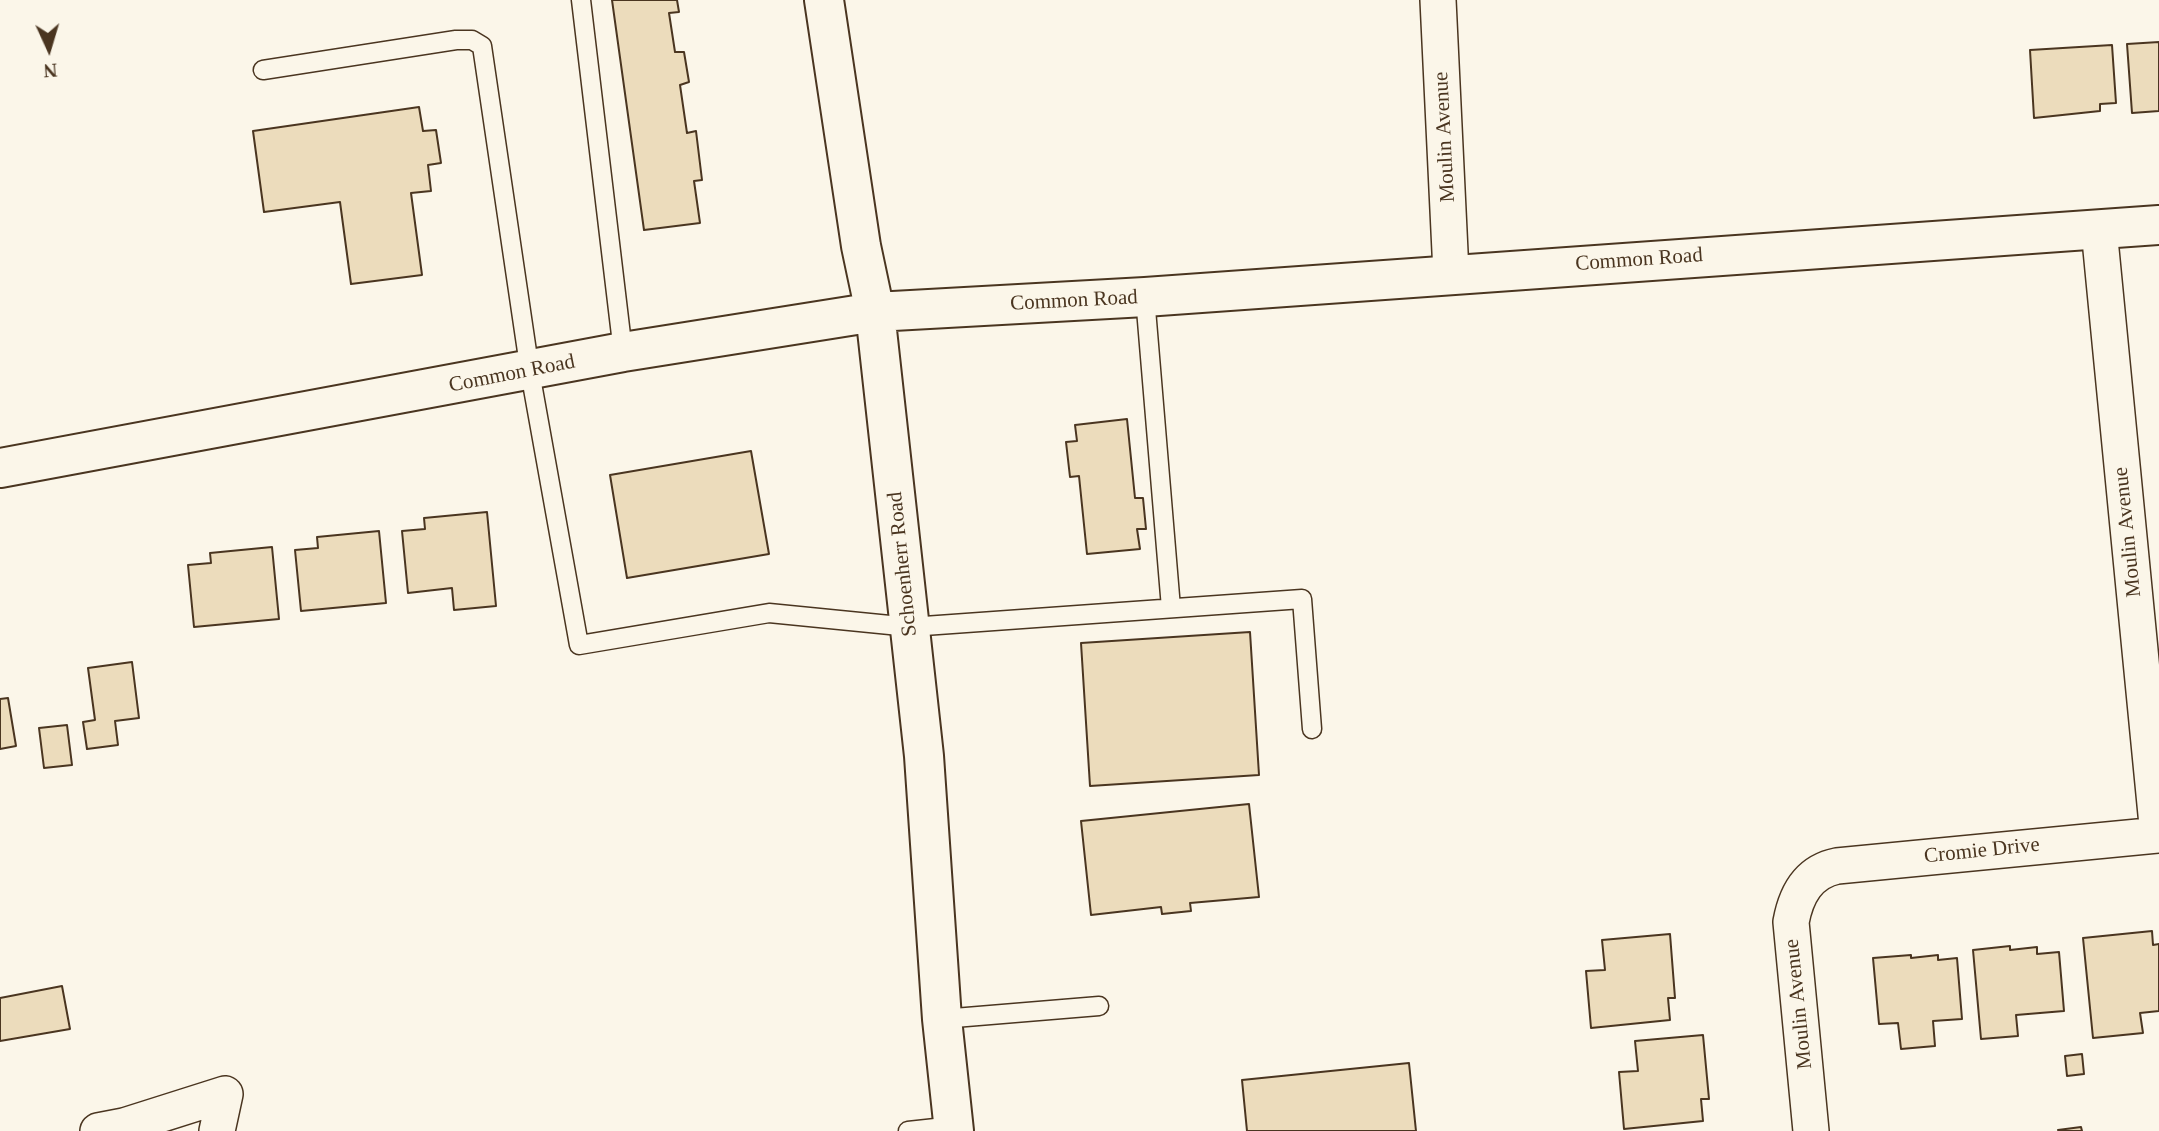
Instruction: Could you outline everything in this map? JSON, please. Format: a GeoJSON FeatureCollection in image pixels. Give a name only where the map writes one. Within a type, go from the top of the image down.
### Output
{"type":"FeatureCollection","features":[{"type":"Feature","properties":{"kind":"street","name":"Schoenherr Road"},"geometry":{"type":"LineString","coordinates":[[824,0],[861,246],[875,312],[924,756],[942,1019],[954,1129]]}},
{"type":"Feature","properties":{"kind":"street","name":"Moulin Avenue"},"geometry":{"type":"LineString","coordinates":[[1438,0],[1451,274]]}},
{"type":"Feature","properties":{"kind":"street","name":"Common Road"},"geometry":{"type":"LineString","coordinates":[[0,468],[530,372],[623,352],[875,312],[1144,297],[2159,225]]}},
{"type":"Feature","properties":{"kind":"street","name":"Moulin Avenue"},"geometry":{"type":"LineString","coordinates":[[2099,229],[2158,835]]}},
{"type":"Feature","properties":{"kind":"street","name":"Cromie Drive"},"geometry":{"type":"LineString","coordinates":[[1809,880],[1827,868],[1837,866],[2158,835]]}},
{"type":"Feature","properties":{"kind":"street","name":"Moulin Avenue"},"geometry":{"type":"LineString","coordinates":[[1809,880],[1794,906],[1791,922],[1811,1131]]}},
{"type":"Feature","properties":{"kind":"street"},"geometry":{"type":"LineString","coordinates":[[116,1129],[225,1094],[217,1131]]}},
{"type":"Feature","properties":{"kind":"lane"},"geometry":{"type":"LineString","coordinates":[[581,0],[623,352]]}},
{"type":"Feature","properties":{"kind":"lane"},"geometry":{"type":"LineString","coordinates":[[263,70],[456,40],[472,40],[482,46],[530,372],[579,645],[769,613],[910,627],[1302,599],[1312,729]]}},
{"type":"Feature","properties":{"kind":"lane"},"geometry":{"type":"LineString","coordinates":[[1144,297],[1171,608]]}},
{"type":"Feature","properties":{"kind":"lane"},"geometry":{"type":"LineString","coordinates":[[942,1019],[1099,1006]]}},
{"type":"Feature","properties":{"kind":"lane"},"geometry":{"type":"LineString","coordinates":[[908,1131],[954,1129]]}},
{"type":"Feature","properties":{"kind":"building"},"geometry":{"type":"Polygon","coordinates":[[[612,0],[677,0],[679,12],[669,13],[675,52],[684,52],[689,82],[680,85],[687,133],[696,131],[702,180],[694,181],[700,223],[644,230],[612,0]]]}},
{"type":"Feature","properties":{"kind":"building"},"geometry":{"type":"Polygon","coordinates":[[[2159,42],[2159,111],[2132,113],[2127,44],[2159,42]]]}},
{"type":"Feature","properties":{"kind":"building"},"geometry":{"type":"Polygon","coordinates":[[[2112,45],[2116,103],[2100,104],[2100,111],[2034,118],[2030,50],[2112,45]]]}},
{"type":"Feature","properties":{"kind":"building"},"geometry":{"type":"Polygon","coordinates":[[[419,107],[423,131],[436,130],[441,163],[428,165],[431,191],[411,193],[422,275],[351,284],[340,202],[264,212],[253,131],[419,107]]]}},
{"type":"Feature","properties":{"kind":"building"},"geometry":{"type":"Polygon","coordinates":[[[1127,419],[1135,498],[1143,498],[1146,529],[1137,529],[1140,549],[1087,554],[1079,476],[1070,477],[1066,442],[1077,441],[1075,425],[1127,419]]]}},
{"type":"Feature","properties":{"kind":"building"},"geometry":{"type":"Polygon","coordinates":[[[751,451],[769,554],[627,578],[610,475],[751,451]]]}},
{"type":"Feature","properties":{"kind":"building"},"geometry":{"type":"Polygon","coordinates":[[[487,512],[496,606],[454,610],[452,588],[408,593],[402,531],[425,529],[424,518],[487,512]]]}},
{"type":"Feature","properties":{"kind":"building"},"geometry":{"type":"Polygon","coordinates":[[[379,531],[386,603],[301,611],[295,550],[318,548],[317,537],[379,531]]]}},
{"type":"Feature","properties":{"kind":"building"},"geometry":{"type":"Polygon","coordinates":[[[272,547],[279,619],[194,627],[188,565],[211,563],[210,553],[272,547]]]}},
{"type":"Feature","properties":{"kind":"building"},"geometry":{"type":"Polygon","coordinates":[[[1250,632],[1259,775],[1090,786],[1081,643],[1250,632]]]}},
{"type":"Feature","properties":{"kind":"building"},"geometry":{"type":"Polygon","coordinates":[[[132,662],[139,718],[115,721],[118,745],[87,749],[83,722],[95,720],[88,668],[132,662]]]}},
{"type":"Feature","properties":{"kind":"building"},"geometry":{"type":"Polygon","coordinates":[[[8,698],[16,746],[0,749],[0,699],[8,698]]]}},
{"type":"Feature","properties":{"kind":"building"},"geometry":{"type":"Polygon","coordinates":[[[67,725],[72,765],[44,768],[39,728],[67,725]]]}},
{"type":"Feature","properties":{"kind":"building"},"geometry":{"type":"Polygon","coordinates":[[[1249,804],[1259,897],[1190,903],[1191,911],[1162,914],[1161,907],[1091,915],[1081,821],[1249,804]]]}},
{"type":"Feature","properties":{"kind":"building"},"geometry":{"type":"Polygon","coordinates":[[[2152,931],[2153,945],[2159,944],[2159,1011],[2140,1013],[2143,1033],[2093,1038],[2083,938],[2152,931]]]}},
{"type":"Feature","properties":{"kind":"building"},"geometry":{"type":"Polygon","coordinates":[[[1670,934],[1675,998],[1668,998],[1670,1020],[1591,1028],[1586,971],[1605,970],[1602,940],[1670,934]]]}},
{"type":"Feature","properties":{"kind":"building"},"geometry":{"type":"Polygon","coordinates":[[[2010,946],[2010,950],[2037,947],[2037,954],[2059,952],[2064,1011],[2016,1015],[2018,1036],[1981,1039],[1973,950],[2010,946]]]}},
{"type":"Feature","properties":{"kind":"building"},"geometry":{"type":"Polygon","coordinates":[[[1911,955],[1911,958],[1938,955],[1938,960],[1957,958],[1962,1019],[1933,1021],[1935,1046],[1901,1049],[1898,1023],[1879,1024],[1873,958],[1911,955]]]}},
{"type":"Feature","properties":{"kind":"building"},"geometry":{"type":"Polygon","coordinates":[[[62,986],[70,1029],[0,1041],[0,998],[62,986]]]}},
{"type":"Feature","properties":{"kind":"building"},"geometry":{"type":"Polygon","coordinates":[[[1703,1035],[1709,1099],[1701,1099],[1703,1121],[1624,1129],[1619,1072],[1638,1071],[1635,1041],[1703,1035]]]}},
{"type":"Feature","properties":{"kind":"building"},"geometry":{"type":"Polygon","coordinates":[[[2082,1054],[2084,1074],[2067,1076],[2065,1056],[2082,1054]]]}},
{"type":"Feature","properties":{"kind":"building"},"geometry":{"type":"Polygon","coordinates":[[[1409,1063],[1416,1131],[1247,1131],[1242,1080],[1409,1063]]]}},
{"type":"Feature","properties":{"kind":"building"},"geometry":{"type":"Polygon","coordinates":[[[2081,1127],[2082,1131],[2058,1130],[2081,1127]]]}}]}
